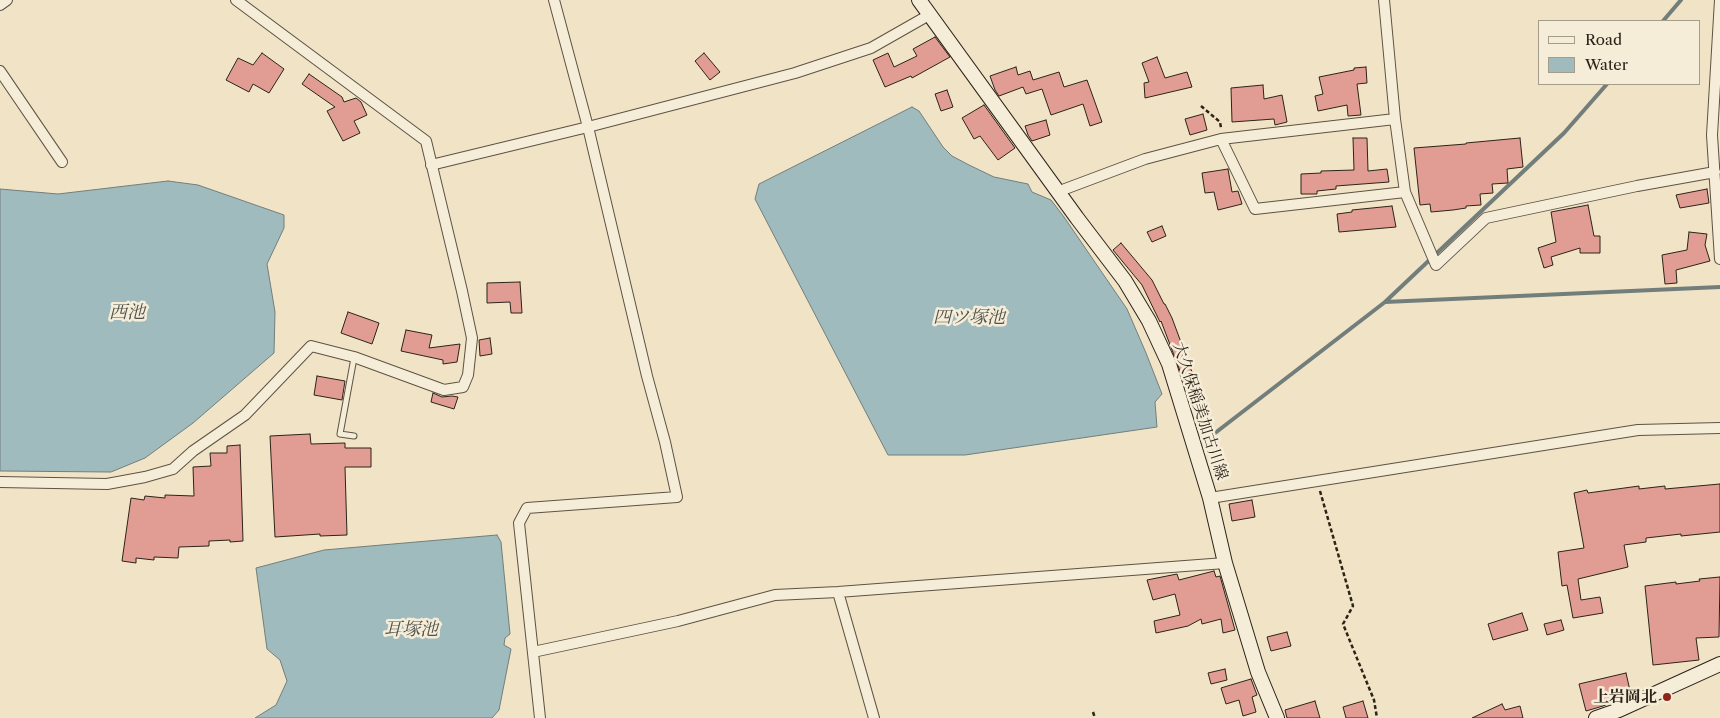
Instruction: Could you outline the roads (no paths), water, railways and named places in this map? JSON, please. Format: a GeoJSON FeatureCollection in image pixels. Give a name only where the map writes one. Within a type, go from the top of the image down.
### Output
{"type":"FeatureCollection","features":[{"type":"Feature","properties":{"kind":"main road","name":"大久保稲美加古川線"},"geometry":{"type":"LineString","coordinates":[[918,0],[1057,192],[1125,281],[1149,321],[1169,364],[1210,498],[1225,563],[1258,672],[1277,718]]}},
{"type":"Feature","properties":{"kind":"main road"},"geometry":{"type":"LineString","coordinates":[[1596,718],[1619,710],[1720,664]]}},
{"type":"Feature","properties":{"kind":"street"},"geometry":{"type":"LineString","coordinates":[[0,5],[7,0]]}},
{"type":"Feature","properties":{"kind":"street"},"geometry":{"type":"LineString","coordinates":[[0,482],[107,484],[145,478],[173,469],[194,451],[245,415],[311,346],[354,357],[444,390],[463,387],[468,375],[472,338],[426,141],[236,0]]}},
{"type":"Feature","properties":{"kind":"street"},"geometry":{"type":"LineString","coordinates":[[540,718],[519,523],[527,508],[677,497],[588,128],[554,0]]}},
{"type":"Feature","properties":{"kind":"street"},"geometry":{"type":"LineString","coordinates":[[1384,0],[1395,119],[1405,192],[1436,265],[1486,218],[1636,186],[1715,172]]}},
{"type":"Feature","properties":{"kind":"street"},"geometry":{"type":"LineString","coordinates":[[1720,0],[1715,172],[1720,259]]}},
{"type":"Feature","properties":{"kind":"street"},"geometry":{"type":"LineString","coordinates":[[431,165],[588,128],[795,74],[871,48],[929,15]]}},
{"type":"Feature","properties":{"kind":"street"},"geometry":{"type":"LineString","coordinates":[[0,70],[62,162]]}},
{"type":"Feature","properties":{"kind":"street"},"geometry":{"type":"LineString","coordinates":[[1057,192],[1145,159],[1222,139],[1395,119]]}},
{"type":"Feature","properties":{"kind":"street"},"geometry":{"type":"LineString","coordinates":[[1222,139],[1255,209],[1405,192]]}},
{"type":"Feature","properties":{"kind":"street"},"geometry":{"type":"LineString","coordinates":[[1210,498],[1638,430],[1720,428]]}},
{"type":"Feature","properties":{"kind":"street"},"geometry":{"type":"LineString","coordinates":[[533,652],[678,621],[775,595],[1225,563]]}},
{"type":"Feature","properties":{"kind":"street"},"geometry":{"type":"LineString","coordinates":[[838,592],[874,718]]}},
{"type":"Feature","properties":{"kind":"lane"},"geometry":{"type":"LineString","coordinates":[[354,357],[340,434],[354,436]]}},
{"type":"Feature","properties":{"kind":"water","name":"四ツ塚池"},"geometry":{"type":"Polygon","coordinates":[[[912,107],[919,111],[943,147],[952,156],[994,177],[1028,184],[1032,192],[1051,200],[1127,309],[1162,394],[1155,402],[1157,427],[965,455],[888,455],[755,199],[759,184],[912,107]]]}},
{"type":"Feature","properties":{"kind":"water","name":"西池"},"geometry":{"type":"Polygon","coordinates":[[[168,181],[198,185],[284,215],[284,228],[267,264],[275,312],[274,353],[193,423],[145,458],[111,472],[0,471],[0,189],[58,194],[168,181]]]}},
{"type":"Feature","properties":{"kind":"water","name":"耳塚池"},"geometry":{"type":"Polygon","coordinates":[[[497,535],[501,542],[510,634],[505,638],[504,645],[511,649],[499,710],[492,718],[255,718],[276,705],[287,681],[280,660],[267,649],[256,568],[324,550],[497,535]]]}},
{"type":"Feature","properties":{"kind":"waterway"},"geometry":{"type":"LineString","coordinates":[[1664,20],[1681,0]]}},
{"type":"Feature","properties":{"kind":"waterway"},"geometry":{"type":"LineString","coordinates":[[1206,440],[1385,302],[1564,133],[1606,85]]}},
{"type":"Feature","properties":{"kind":"waterway"},"geometry":{"type":"LineString","coordinates":[[1385,302],[1720,287]]}},
{"type":"Feature","properties":{"kind":"place","name":"上岩岡北"},"geometry":{"type":"Point","coordinates":[1667,697]}}]}
